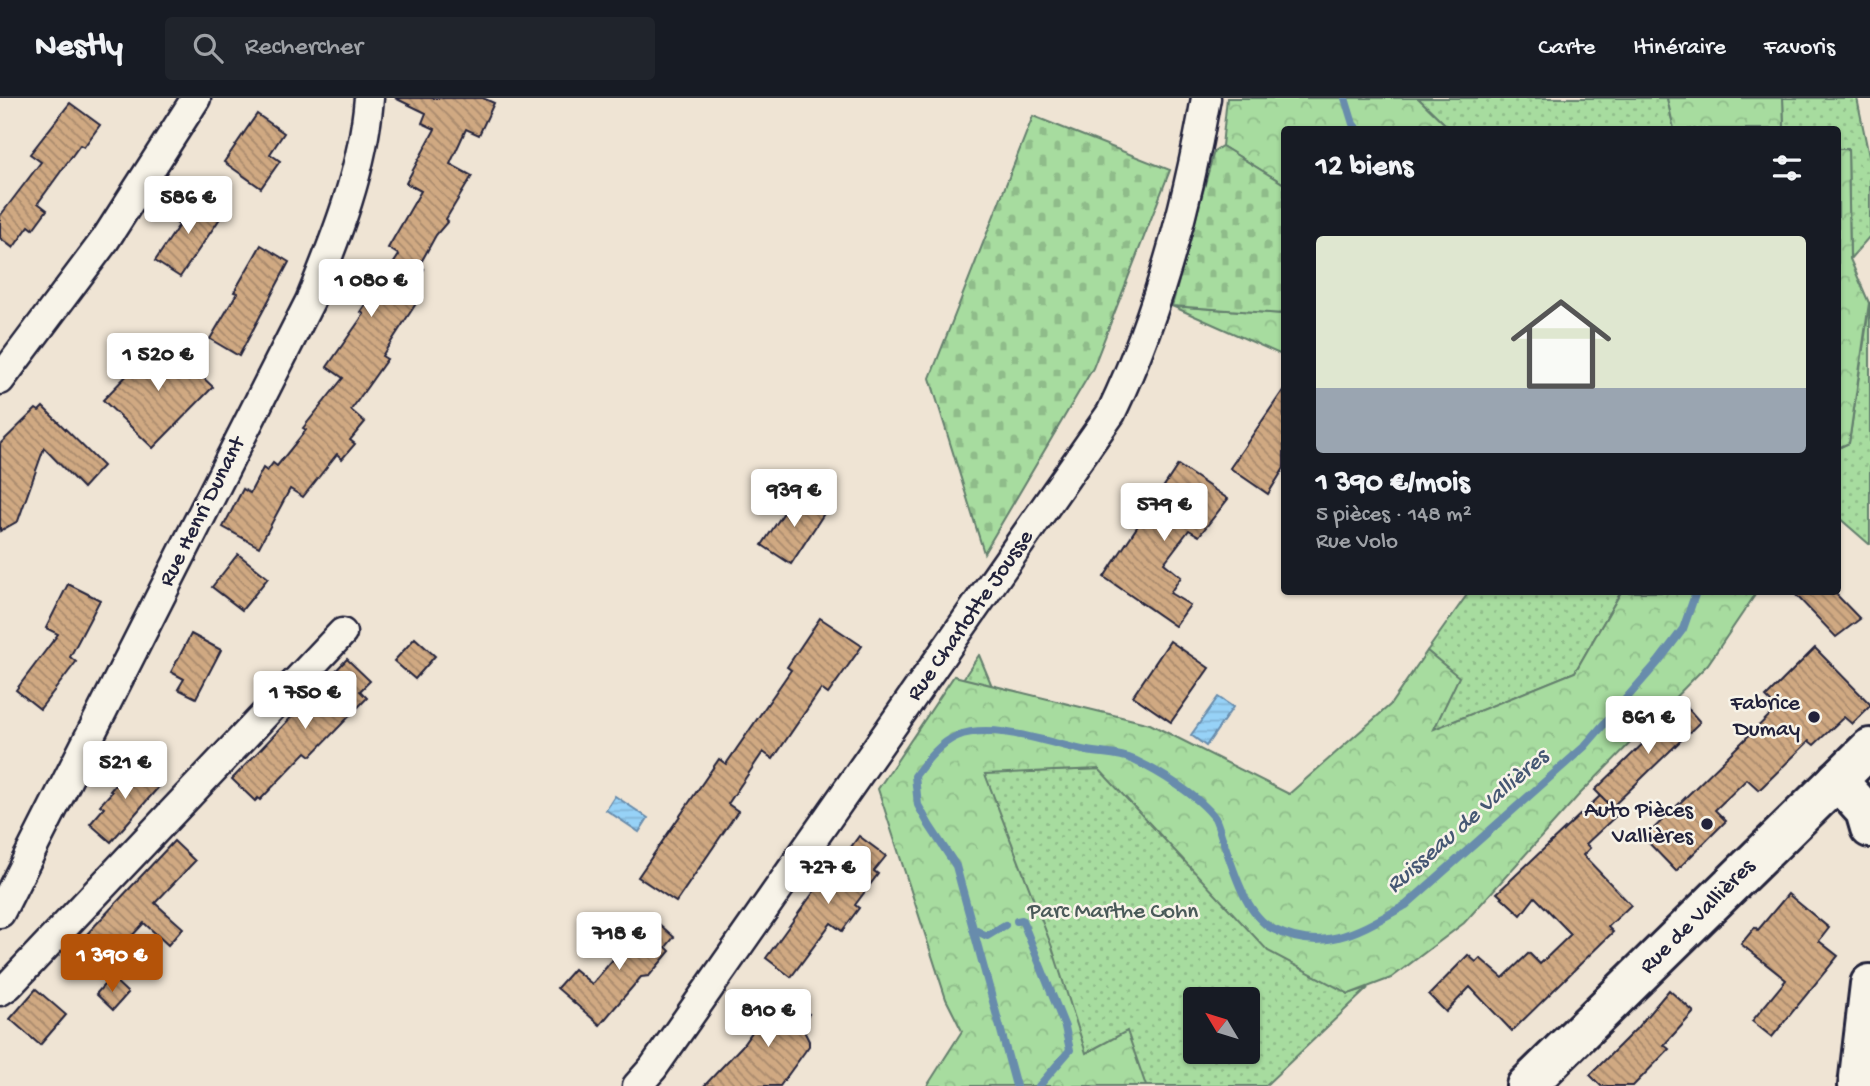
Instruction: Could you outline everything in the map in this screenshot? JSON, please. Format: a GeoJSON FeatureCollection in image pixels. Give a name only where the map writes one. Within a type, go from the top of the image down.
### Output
{"type":"FeatureCollection","features":[{"type":"Feature","properties":{"kind":"main road","name":"Rue de Vallières"},"geometry":{"type":"LineString","coordinates":[[1526,1086],[1870,748]]}},
{"type":"Feature","properties":{"kind":"main road"},"geometry":{"type":"LineString","coordinates":[[1838,780],[1865,811],[1870,828]]}},
{"type":"Feature","properties":{"kind":"main road"},"geometry":{"type":"LineString","coordinates":[[1858,1086],[1870,984]]}},
{"type":"Feature","properties":{"kind":"street"},"geometry":{"type":"LineString","coordinates":[[0,380],[105,240],[196,98]]}},
{"type":"Feature","properties":{"kind":"street","name":"Rue Henri Dunant"},"geometry":{"type":"LineString","coordinates":[[0,913],[310,301],[338,234],[358,170],[369,98]]}},
{"type":"Feature","properties":{"kind":"street","name":"Rue Charlotte Jousse"},"geometry":{"type":"LineString","coordinates":[[637,1086],[653,1068],[1111,413],[1130,375],[1157,300],[1192,181],[1206,98]]}},
{"type":"Feature","properties":{"kind":"street"},"geometry":{"type":"LineString","coordinates":[[0,991],[9,985],[342,633]]}},
{"type":"Feature","properties":{"kind":"green space"},"geometry":{"type":"Polygon","coordinates":[[[1227,98],[1418,98],[1447,126],[1281,126],[1281,182],[1222,146],[1227,98]]]}},
{"type":"Feature","properties":{"kind":"green space"},"geometry":{"type":"Polygon","coordinates":[[[1418,98],[1667,98],[1673,126],[1447,126],[1418,98]]]}},
{"type":"Feature","properties":{"kind":"green space"},"geometry":{"type":"Polygon","coordinates":[[[1667,98],[1783,98],[1784,126],[1673,126],[1667,98]]]}},
{"type":"Feature","properties":{"kind":"green space"},"geometry":{"type":"Polygon","coordinates":[[[1783,98],[1857,98],[1870,161],[1870,236],[1850,259],[1848,149],[1841,149],[1841,126],[1784,126],[1783,98]]]}},
{"type":"Feature","properties":{"kind":"green space"},"geometry":{"type":"Polygon","coordinates":[[[1033,116],[1170,170],[1093,368],[984,553],[930,378],[1033,116]]]}},
{"type":"Feature","properties":{"kind":"green space"},"geometry":{"type":"Polygon","coordinates":[[[1222,146],[1281,182],[1281,314],[1172,306],[1214,151],[1222,146]]]}},
{"type":"Feature","properties":{"kind":"green space"},"geometry":{"type":"Polygon","coordinates":[[[1841,149],[1848,149],[1850,259],[1869,303],[1849,443],[1841,447],[1841,149]]]}},
{"type":"Feature","properties":{"kind":"green space"},"geometry":{"type":"Polygon","coordinates":[[[1870,302],[1870,544],[1841,520],[1841,447],[1849,443],[1870,302]]]}},
{"type":"Feature","properties":{"kind":"green space"},"geometry":{"type":"Polygon","coordinates":[[[1172,306],[1281,314],[1281,355],[1172,306]]]}},
{"type":"Feature","properties":{"kind":"green space"},"geometry":{"type":"Polygon","coordinates":[[[1467,595],[1619,595],[1575,672],[1433,730],[1458,677],[1427,651],[1467,595]]]}},
{"type":"Feature","properties":{"kind":"green space"},"geometry":{"type":"Polygon","coordinates":[[[1619,595],[1755,595],[1708,664],[1578,796],[1464,923],[1391,978],[1349,994],[1268,951],[1099,769],[985,774],[1052,947],[1086,1053],[1127,1031],[1146,1086],[927,1086],[962,1031],[946,999],[878,789],[954,676],[1150,724],[1289,794],[1390,705],[1427,651],[1459,677],[1434,729],[1575,672],[1619,595]]]}},
{"type":"Feature","properties":{"kind":"green space","name":"Parc Marthe Cohn"},"geometry":{"type":"Polygon","coordinates":[[[979,655],[1028,772],[1099,769],[1348,994],[1368,988],[1265,1086],[1027,1086],[900,773],[979,655]]]}},
{"type":"Feature","properties":{"kind":"water"},"geometry":{"type":"Polygon","coordinates":[[[1218,697],[1233,707],[1206,746],[1191,735],[1218,697]]]}},
{"type":"Feature","properties":{"kind":"water"},"geometry":{"type":"Polygon","coordinates":[[[615,796],[648,818],[639,832],[606,810],[615,796]]]}},
{"type":"Feature","properties":{"kind":"building"},"geometry":{"type":"Polygon","coordinates":[[[395,98],[483,98],[494,103],[479,135],[466,129],[450,164],[472,176],[446,219],[448,221],[436,235],[419,266],[424,269],[410,297],[417,302],[382,356],[387,359],[351,410],[365,422],[350,440],[355,444],[342,459],[337,454],[303,497],[290,489],[259,547],[223,527],[243,489],[250,493],[263,468],[267,471],[273,463],[277,466],[343,378],[327,367],[364,314],[361,312],[399,255],[388,248],[421,191],[406,183],[435,129],[422,123],[426,113],[395,98]]]}},
{"type":"Feature","properties":{"kind":"building"},"geometry":{"type":"Polygon","coordinates":[[[70,103],[100,125],[84,147],[80,145],[38,203],[47,210],[33,229],[29,226],[13,248],[0,238],[0,216],[41,162],[30,154],[70,103]]]}},
{"type":"Feature","properties":{"kind":"building"},"geometry":{"type":"Polygon","coordinates":[[[257,114],[284,133],[270,154],[280,161],[261,188],[224,162],[257,114]]]}},
{"type":"Feature","properties":{"kind":"building"},"geometry":{"type":"Polygon","coordinates":[[[189,195],[221,217],[180,277],[155,261],[179,225],[172,220],[189,195]]]}},
{"type":"Feature","properties":{"kind":"building"},"geometry":{"type":"Polygon","coordinates":[[[261,245],[289,262],[239,356],[210,339],[261,245]]]}},
{"type":"Feature","properties":{"kind":"building"},"geometry":{"type":"Polygon","coordinates":[[[162,339],[213,387],[153,448],[103,400],[162,339]]]}},
{"type":"Feature","properties":{"kind":"building"},"geometry":{"type":"Polygon","coordinates":[[[1281,393],[1281,473],[1268,494],[1230,468],[1281,393]]]}},
{"type":"Feature","properties":{"kind":"building"},"geometry":{"type":"Polygon","coordinates":[[[43,407],[103,466],[83,488],[44,448],[18,521],[0,531],[0,444],[36,409],[39,411],[43,407]]]}},
{"type":"Feature","properties":{"kind":"building"},"geometry":{"type":"Polygon","coordinates":[[[1178,465],[1228,499],[1199,536],[1189,530],[1164,563],[1181,577],[1170,593],[1190,605],[1175,626],[1104,577],[1178,465]]]}},
{"type":"Feature","properties":{"kind":"building"},"geometry":{"type":"Polygon","coordinates":[[[797,493],[825,512],[791,564],[762,545],[797,493]]]}},
{"type":"Feature","properties":{"kind":"building"},"geometry":{"type":"Polygon","coordinates":[[[238,554],[268,578],[242,610],[212,587],[238,554]]]}},
{"type":"Feature","properties":{"kind":"building"},"geometry":{"type":"Polygon","coordinates":[[[68,584],[100,600],[70,657],[76,662],[40,709],[16,690],[58,634],[46,628],[68,584]]]}},
{"type":"Feature","properties":{"kind":"building"},"geometry":{"type":"Polygon","coordinates":[[[1796,595],[1837,595],[1860,619],[1836,637],[1796,595]]]}},
{"type":"Feature","properties":{"kind":"building"},"geometry":{"type":"Polygon","coordinates":[[[820,618],[862,646],[828,694],[821,689],[773,759],[763,752],[728,804],[738,811],[676,902],[638,877],[719,759],[726,764],[791,670],[787,667],[820,618]]]}},
{"type":"Feature","properties":{"kind":"building"},"geometry":{"type":"Polygon","coordinates":[[[191,634],[221,650],[196,698],[178,689],[184,679],[171,672],[191,634]]]}},
{"type":"Feature","properties":{"kind":"building"},"geometry":{"type":"Polygon","coordinates":[[[415,638],[435,656],[415,679],[394,661],[415,638]]]}},
{"type":"Feature","properties":{"kind":"building"},"geometry":{"type":"Polygon","coordinates":[[[1170,641],[1209,668],[1171,722],[1133,696],[1170,641]]]}},
{"type":"Feature","properties":{"kind":"building"},"geometry":{"type":"Polygon","coordinates":[[[1815,648],[1870,706],[1852,724],[1844,717],[1814,745],[1809,741],[1759,790],[1747,779],[1715,810],[1726,821],[1676,871],[1644,838],[1777,708],[1766,697],[1815,648]]]}},
{"type":"Feature","properties":{"kind":"building"},"geometry":{"type":"Polygon","coordinates":[[[347,659],[370,681],[360,691],[367,698],[311,756],[306,752],[260,800],[258,798],[255,801],[232,779],[347,659]]]}},
{"type":"Feature","properties":{"kind":"building"},"geometry":{"type":"Polygon","coordinates":[[[1684,704],[1700,722],[1612,807],[1595,790],[1684,704]]]}},
{"type":"Feature","properties":{"kind":"building"},"geometry":{"type":"Polygon","coordinates":[[[135,761],[162,783],[111,842],[90,824],[104,808],[100,805],[112,792],[110,791],[135,761]]]}},
{"type":"Feature","properties":{"kind":"building"},"geometry":{"type":"Polygon","coordinates":[[[1600,796],[1618,814],[1586,844],[1590,848],[1583,855],[1631,905],[1608,927],[1613,932],[1512,1031],[1470,987],[1446,1012],[1429,995],[1468,955],[1476,962],[1480,958],[1503,978],[1529,953],[1540,964],[1571,934],[1535,897],[1521,915],[1497,893],[1600,796]]]}},
{"type":"Feature","properties":{"kind":"building"},"geometry":{"type":"Polygon","coordinates":[[[859,836],[886,856],[874,871],[878,874],[855,905],[859,908],[842,931],[831,923],[791,977],[766,958],[826,875],[829,877],[859,836]]]}},
{"type":"Feature","properties":{"kind":"building"},"geometry":{"type":"Polygon","coordinates":[[[174,841],[195,861],[155,903],[183,928],[168,945],[144,923],[98,972],[73,949],[174,841]]]}},
{"type":"Feature","properties":{"kind":"building"},"geometry":{"type":"Polygon","coordinates":[[[1788,894],[1829,928],[1819,941],[1838,956],[1772,1037],[1752,1021],[1786,980],[1741,944],[1755,927],[1758,930],[1788,894]]]}},
{"type":"Feature","properties":{"kind":"building"},"geometry":{"type":"Polygon","coordinates":[[[650,916],[674,937],[666,947],[670,951],[649,976],[641,977],[600,1025],[557,988],[574,969],[592,984],[650,916]]]}},
{"type":"Feature","properties":{"kind":"building"},"geometry":{"type":"Polygon","coordinates":[[[111,977],[128,993],[113,1010],[96,994],[111,977]]]}},
{"type":"Feature","properties":{"kind":"building"},"geometry":{"type":"Polygon","coordinates":[[[36,989],[66,1015],[40,1045],[10,1019],[36,989]]]}},
{"type":"Feature","properties":{"kind":"building"},"geometry":{"type":"Polygon","coordinates":[[[1669,990],[1694,1012],[1664,1045],[1669,1049],[1633,1086],[1601,1086],[1590,1075],[1636,1029],[1669,990]]]}},
{"type":"Feature","properties":{"kind":"building"},"geometry":{"type":"Polygon","coordinates":[[[780,993],[809,1014],[801,1025],[809,1046],[780,1086],[704,1086],[742,1046],[780,993]]]}},
{"type":"Feature","properties":{"kind":"waterway","name":"Ruisseau de Vallières"},"geometry":{"type":"LineString","coordinates":[[1345,98],[1355,126]]}},
{"type":"Feature","properties":{"kind":"waterway","name":"Ruisseau de Vallières"},"geometry":{"type":"LineString","coordinates":[[1016,1086],[956,866],[918,805],[915,776],[945,743],[971,732],[1004,732],[1087,751],[1123,756],[1144,765],[1189,793],[1215,818],[1235,875],[1247,901],[1263,922],[1273,929],[1309,940],[1342,936],[1374,923],[1406,905],[1584,747],[1683,629],[1695,595]]}},
{"type":"Feature","properties":{"kind":"waterway","name":"Ruisseau de Vallières"},"geometry":{"type":"LineString","coordinates":[[1017,921],[1022,920],[1065,1027],[1070,1050],[1039,1086]]}},
{"type":"Feature","properties":{"kind":"waterway","name":"Ruisseau de Vallières"},"geometry":{"type":"LineString","coordinates":[[973,929],[987,936],[1005,925]]}},
{"type":"Feature","properties":{"kind":"place","name":"Fabrice Dumay"},"geometry":{"type":"Point","coordinates":[1814,717]}},
{"type":"Feature","properties":{"kind":"place","name":"Auto Pièces Vallières"},"geometry":{"type":"Point","coordinates":[1707,824]}}]}
